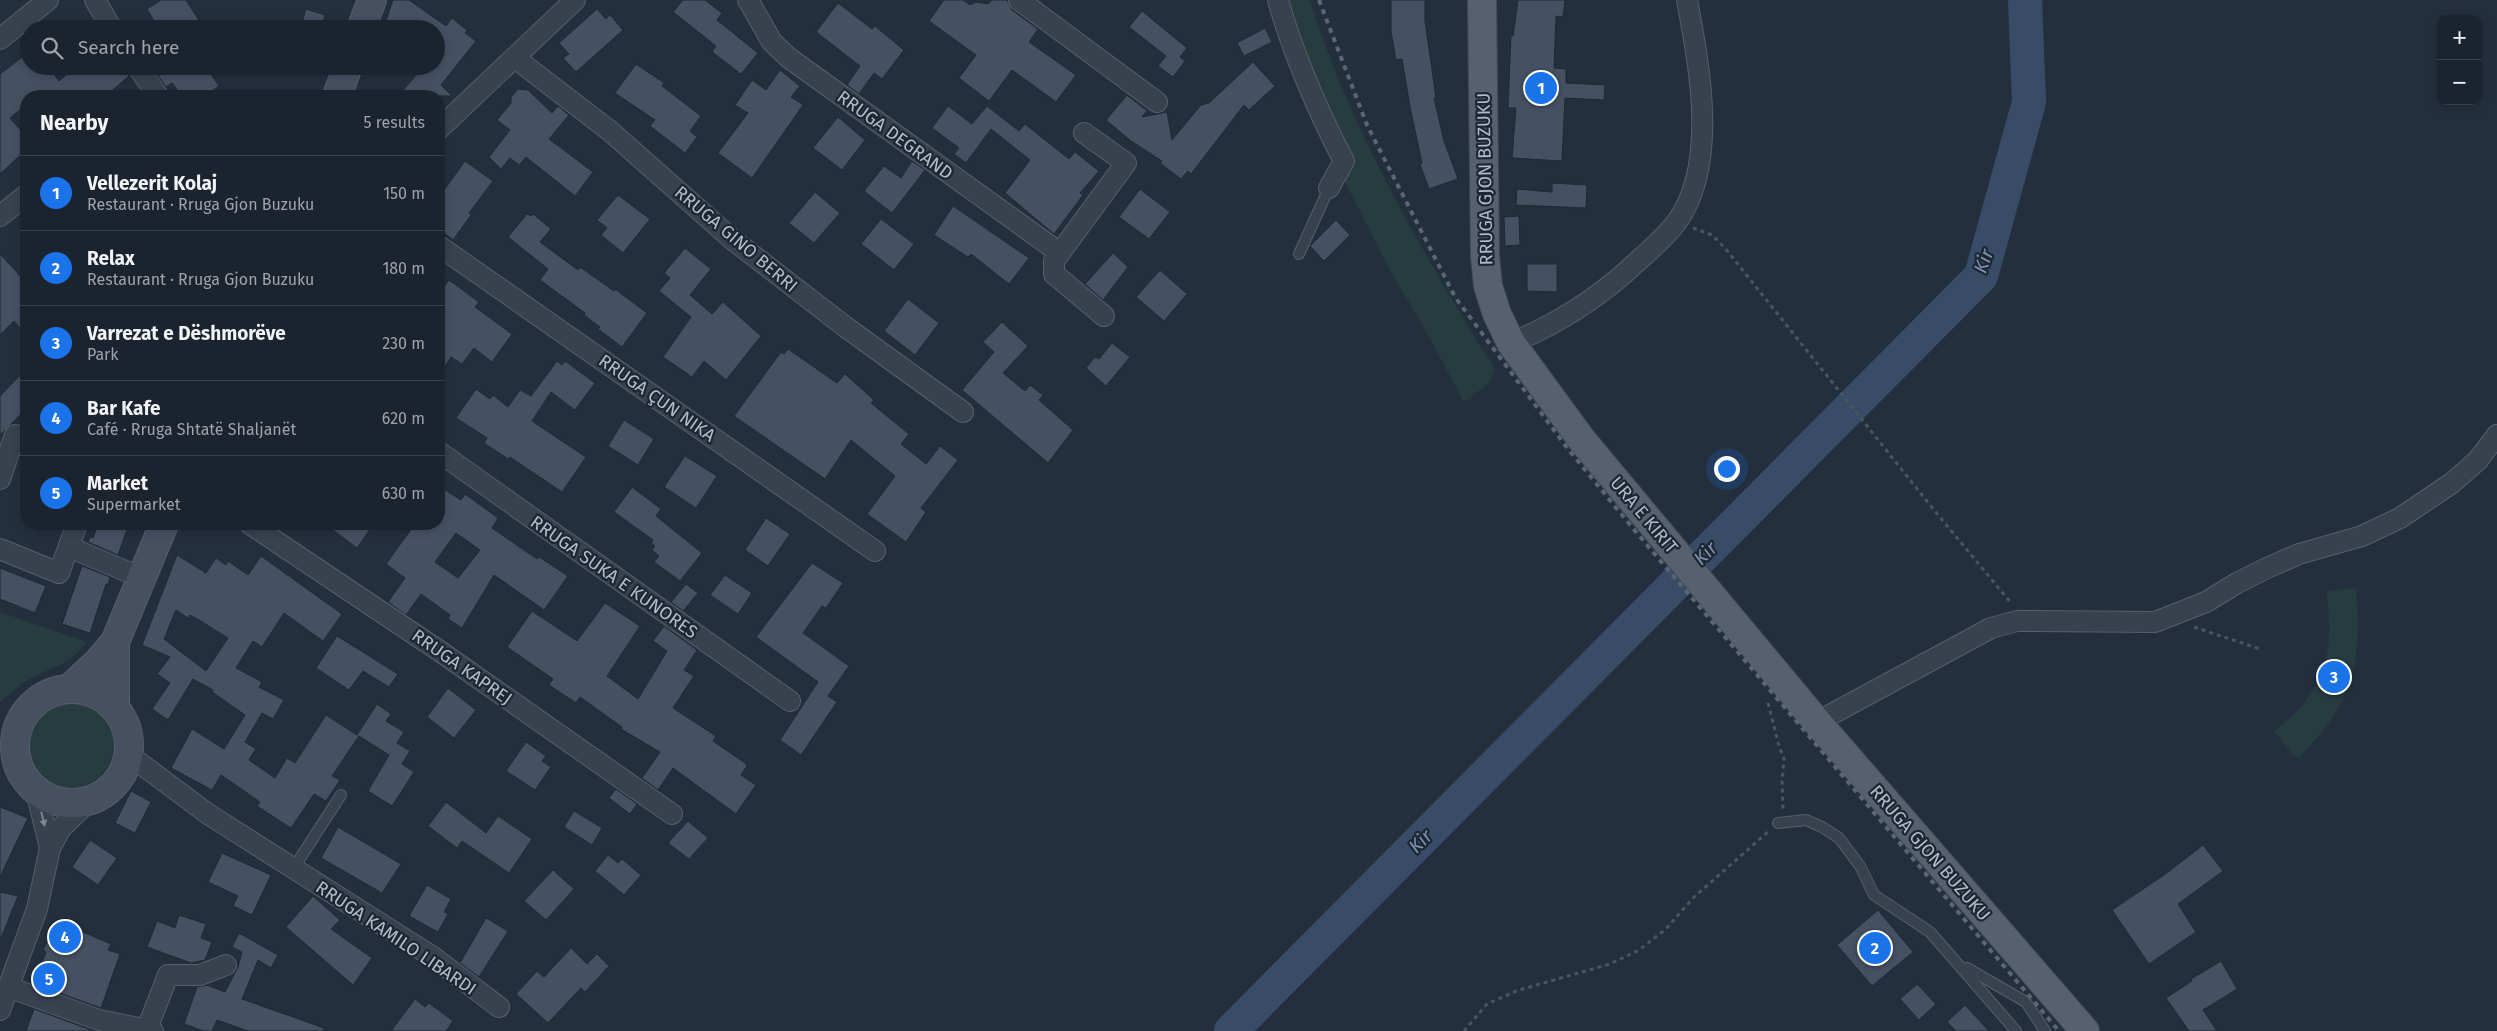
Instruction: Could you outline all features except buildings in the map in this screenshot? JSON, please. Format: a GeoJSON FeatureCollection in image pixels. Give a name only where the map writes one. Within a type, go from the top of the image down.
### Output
{"type":"FeatureCollection","features":[{"type":"Feature","properties":{"kind":"main road"},"geometry":{"type":"LineString","coordinates":[[364,20],[372,0]]}},
{"type":"Feature","properties":{"kind":"main road","name":"RRUGA GJON BUZUKU"},"geometry":{"type":"LineString","coordinates":[[1482,0],[1485,256],[1488,286],[1497,314],[1514,348]]}},
{"type":"Feature","properties":{"kind":"main road"},"geometry":{"type":"LineString","coordinates":[[339,90],[345,75]]}},
{"type":"Feature","properties":{"kind":"main road","name":"URA E KIRIT"},"geometry":{"type":"LineString","coordinates":[[1514,348],[1582,440],[1777,673]]}},
{"type":"Feature","properties":{"kind":"main road"},"geometry":{"type":"LineString","coordinates":[[69,689],[116,642],[162,530]]}},
{"type":"Feature","properties":{"kind":"main road"},"geometry":{"type":"LineString","coordinates":[[115,708],[116,642]]}},
{"type":"Feature","properties":{"kind":"main road","name":"RRUGA GJON BUZUKU"},"geometry":{"type":"LineString","coordinates":[[1777,673],[1817,722],[2085,1031]]}},
{"type":"Feature","properties":{"kind":"main road"},"geometry":{"type":"LineString","coordinates":[[0,760],[29,783],[53,800],[72,803],[90,800],[107,792],[121,776],[129,755],[127,730],[115,708],[94,693],[69,689],[44,696],[13,716],[16,732],[15,754],[29,783]]}},
{"type":"Feature","properties":{"kind":"street"},"geometry":{"type":"LineString","coordinates":[[23,20],[48,0]]}},
{"type":"Feature","properties":{"kind":"street"},"geometry":{"type":"LineString","coordinates":[[95,0],[107,20]]}},
{"type":"Feature","properties":{"kind":"street"},"geometry":{"type":"LineString","coordinates":[[445,123],[575,0]]}},
{"type":"Feature","properties":{"kind":"street","name":"RRUGA DEGRAND"},"geometry":{"type":"LineString","coordinates":[[748,0],[772,42],[789,58],[1060,253]]}},
{"type":"Feature","properties":{"kind":"street"},"geometry":{"type":"LineString","coordinates":[[1018,0],[1157,102]]}},
{"type":"Feature","properties":{"kind":"street"},"geometry":{"type":"LineString","coordinates":[[1278,0],[1284,22],[1299,60],[1344,161],[1329,188]]}},
{"type":"Feature","properties":{"kind":"street"},"geometry":{"type":"LineString","coordinates":[[1514,348],[1581,306],[1617,279],[1651,249],[1676,223],[1688,200],[1695,182],[1700,134],[1699,81],[1687,0]]}},
{"type":"Feature","properties":{"kind":"street"},"geometry":{"type":"LineString","coordinates":[[0,39],[20,23]]}},
{"type":"Feature","properties":{"kind":"street","name":"RRUGA GINO BERRI"},"geometry":{"type":"LineString","coordinates":[[515,58],[610,131],[733,240],[847,328],[963,412]]}},
{"type":"Feature","properties":{"kind":"street"},"geometry":{"type":"LineString","coordinates":[[142,75],[150,90]]}},
{"type":"Feature","properties":{"kind":"street"},"geometry":{"type":"LineString","coordinates":[[1084,133],[1126,163],[1054,261],[1054,274],[1104,316]]}},
{"type":"Feature","properties":{"kind":"street"},"geometry":{"type":"LineString","coordinates":[[0,216],[20,200]]}},
{"type":"Feature","properties":{"kind":"street","name":"RRUGA ÇUN NIKA"},"geometry":{"type":"LineString","coordinates":[[445,250],[875,551]]}},
{"type":"Feature","properties":{"kind":"street"},"geometry":{"type":"LineString","coordinates":[[0,479],[15,435],[20,439]]}},
{"type":"Feature","properties":{"kind":"street"},"geometry":{"type":"LineString","coordinates":[[1817,722],[1991,628],[2017,621],[2155,622],[2206,602],[2237,583],[2283,561],[2362,536],[2400,518],[2452,483],[2478,460],[2497,435]]}},
{"type":"Feature","properties":{"kind":"street","name":"RRUGA SUKA E KUNORES"},"geometry":{"type":"LineString","coordinates":[[445,456],[790,701]]}},
{"type":"Feature","properties":{"kind":"street"},"geometry":{"type":"LineString","coordinates":[[0,549],[59,573],[75,530]]}},
{"type":"Feature","properties":{"kind":"street","name":"RRUGA KAPREJ"},"geometry":{"type":"LineString","coordinates":[[259,530],[441,652],[672,814]]}},
{"type":"Feature","properties":{"kind":"street"},"geometry":{"type":"LineString","coordinates":[[69,547],[142,578]]}},
{"type":"Feature","properties":{"kind":"street","name":"RRUGA KAMILO LIBARDI"},"geometry":{"type":"LineString","coordinates":[[129,755],[208,814],[432,957],[499,1007]]}},
{"type":"Feature","properties":{"kind":"street"},"geometry":{"type":"LineString","coordinates":[[29,783],[50,848]]}},
{"type":"Feature","properties":{"kind":"street"},"geometry":{"type":"LineString","coordinates":[[0,1010],[37,909],[50,848],[61,828],[90,800]]}},
{"type":"Feature","properties":{"kind":"street"},"geometry":{"type":"LineString","coordinates":[[8,987],[99,1020],[150,1030],[168,974],[200,974],[226,965]]}},
{"type":"Feature","properties":{"kind":"lane"},"geometry":{"type":"LineString","coordinates":[[1299,254],[1329,188]]}},
{"type":"Feature","properties":{"kind":"lane"},"geometry":{"type":"LineString","coordinates":[[293,869],[341,795]]}},
{"type":"Feature","properties":{"kind":"lane"},"geometry":{"type":"LineString","coordinates":[[1778,823],[1806,820],[1822,827],[1839,838],[1860,866],[1874,895],[1930,932],[2016,1031]]}},
{"type":"Feature","properties":{"kind":"lane"},"geometry":{"type":"LineString","coordinates":[[1958,962],[2026,1002],[2045,1031]]}},
{"type":"Feature","properties":{"kind":"path"},"geometry":{"type":"LineString","coordinates":[[1676,223],[1712,235],[1725,248],[1934,510],[2011,603],[2017,621]]}},
{"type":"Feature","properties":{"kind":"path"},"geometry":{"type":"LineString","coordinates":[[2203,628],[2260,649]]}},
{"type":"Feature","properties":{"kind":"path"},"geometry":{"type":"LineString","coordinates":[[1464,1031],[1487,1004],[1519,990],[1610,964],[1640,950],[1666,929],[1693,898],[1778,823],[1783,808],[1782,781],[1784,759],[1778,746],[1768,703]]}},
{"type":"Feature","properties":{"kind":"green space"},"geometry":{"type":"Polygon","coordinates":[[[1285,0],[1310,0],[1346,97],[1391,191],[1441,281],[1495,370],[1489,383],[1464,402],[1420,320],[1392,274],[1342,176],[1317,82],[1285,0]]]}},
{"type":"Feature","properties":{"kind":"green space"},"geometry":{"type":"Polygon","coordinates":[[[2356,588],[2358,638],[2355,660],[2343,700],[2332,718],[2299,757],[2293,755],[2274,731],[2305,702],[2316,686],[2323,670],[2329,634],[2326,591],[2356,588]]]}},
{"type":"Feature","properties":{"kind":"green space"},"geometry":{"type":"Polygon","coordinates":[[[0,612],[87,642],[72,658],[24,682],[0,702],[0,612]]]}},
{"type":"Feature","properties":{"kind":"green space"},"geometry":{"type":"Polygon","coordinates":[[[70,700],[87,704],[101,713],[110,727],[114,744],[110,761],[101,775],[87,784],[70,788],[53,784],[39,775],[30,761],[26,744],[30,727],[39,713],[53,704],[70,700]]]}},
{"type":"Feature","properties":{"kind":"waterway","name":"Kir"},"geometry":{"type":"LineString","coordinates":[[1231,1031],[1981,276],[2029,102],[2025,0]]}},
{"type":"Feature","properties":{"kind":"railway"},"geometry":{"type":"LineString","coordinates":[[1319,0],[1367,125],[1455,297],[1568,449],[1636,532],[2059,1031]]}},
{"type":"Feature","properties":{"kind":"place","name":"Vellezerit Kolaj"},"geometry":{"type":"Point","coordinates":[1541,88]}},
{"type":"Feature","properties":{"kind":"place","name":"Varrezat e Dëshmorëve"},"geometry":{"type":"Point","coordinates":[2334,677]}},
{"type":"Feature","properties":{"kind":"place","name":"Bar Kafe"},"geometry":{"type":"Point","coordinates":[65,937]}},
{"type":"Feature","properties":{"kind":"place","name":"Relax"},"geometry":{"type":"Point","coordinates":[1875,948]}},
{"type":"Feature","properties":{"kind":"place","name":"Market"},"geometry":{"type":"Point","coordinates":[49,979]}}]}
